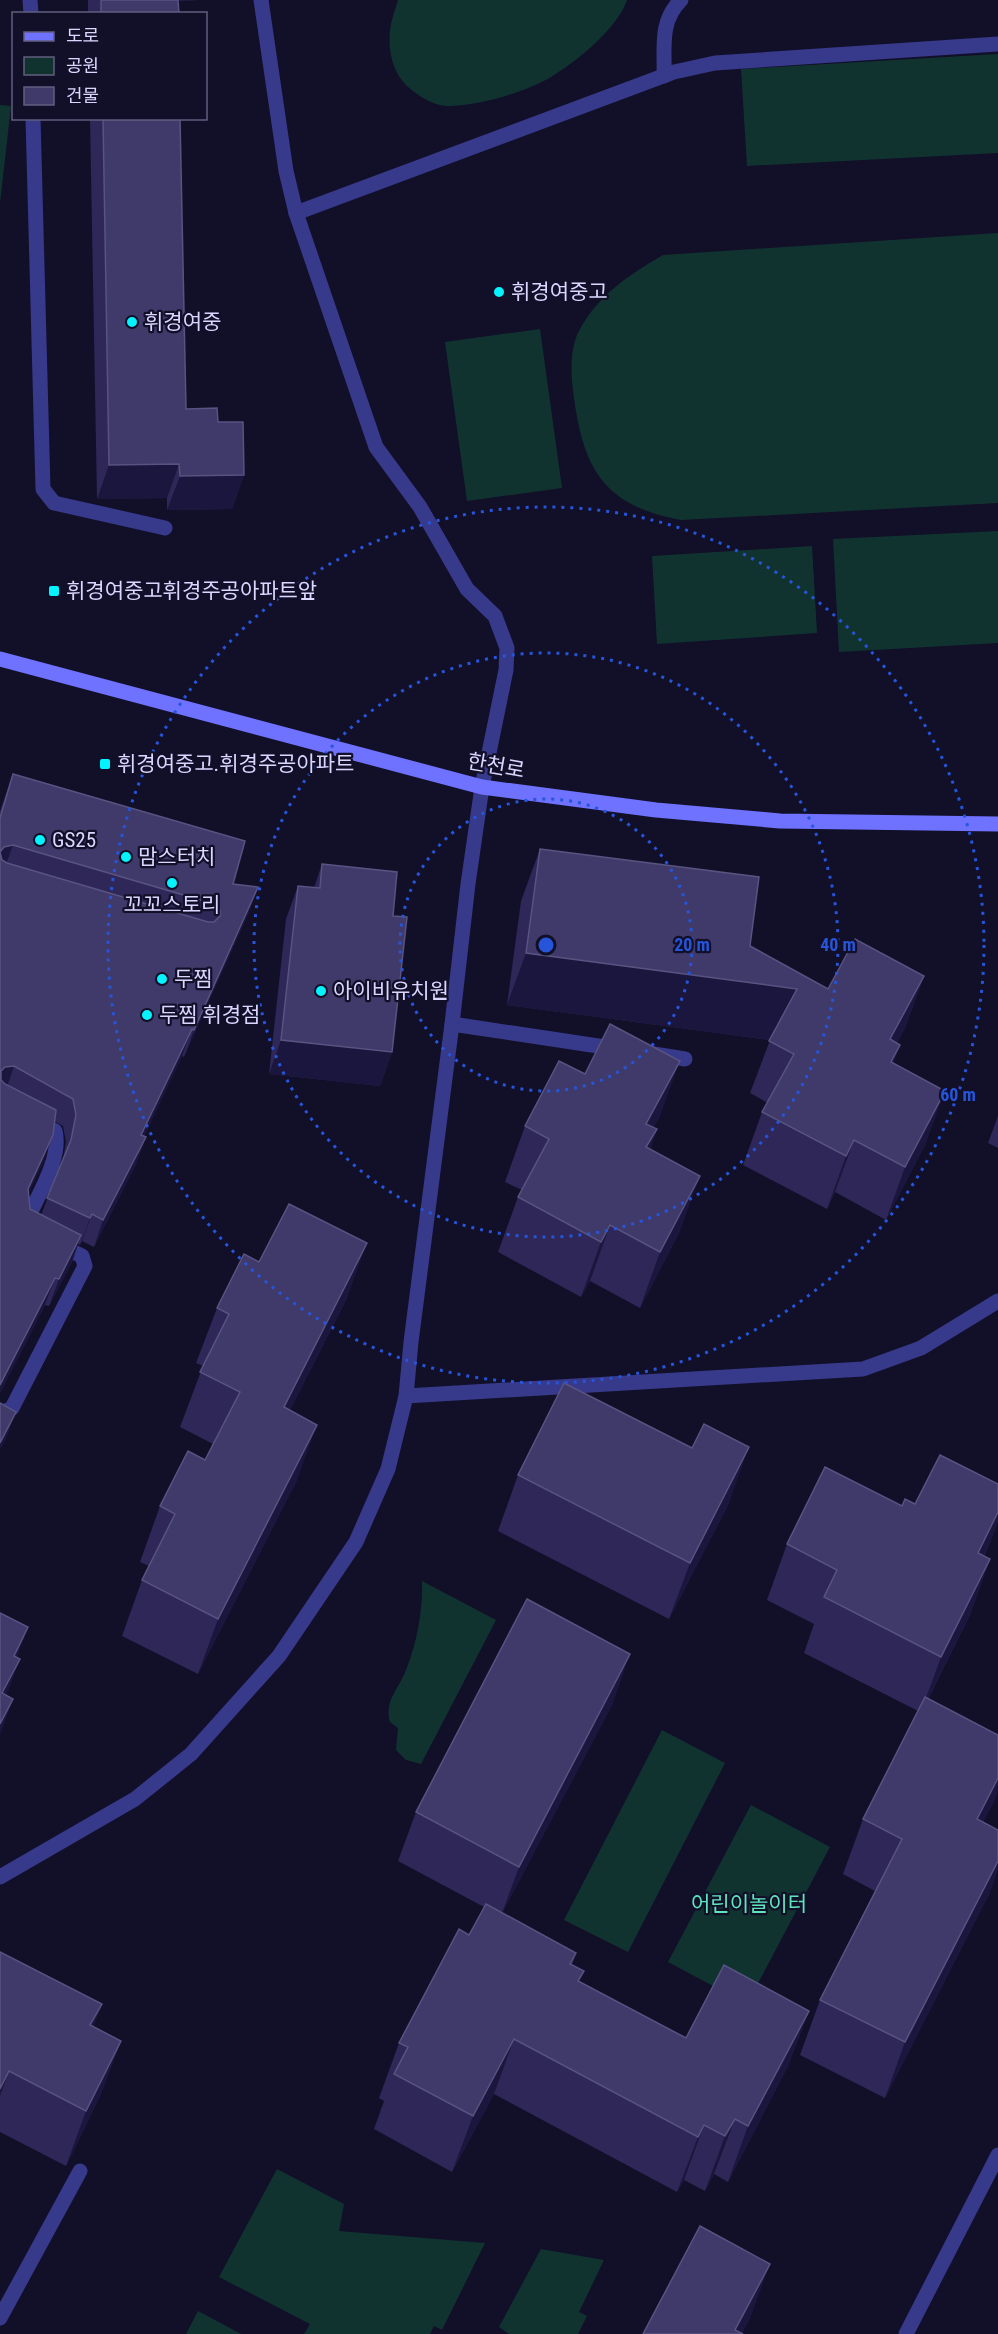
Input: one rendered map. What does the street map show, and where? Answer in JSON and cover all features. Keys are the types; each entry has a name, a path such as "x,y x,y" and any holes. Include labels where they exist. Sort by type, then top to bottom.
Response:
{"main road":[{"name":"한천로","path":"2,665 482,788 657,810 780,821 998,824"}],"lane":[{"path":"0,1877 135,1799 191,1754 279,1656 356,1542 388,1469 406,1396 429,1191 468,884 482,788 506,670 507,648 495,616 467,589 420,507 376,447 296,213 286,171 261,0"},
{"path":"664,76 665,25 674,7 681,0"},
{"path":"296,213 664,76 715,63 998,44"},
{"path":"33,120 43,489 54,503 165,528"},
{"path":"452,1024 685,1059"},
{"path":"0,1102 55,1131 58,1142 56,1155 27,1220 28,1231 82,1256 85,1266 12,1407 0,1414"},
{"path":"406,1396 863,1370 921,1348 998,1301"},
{"path":"906,2334 998,2155"},
{"path":"0,2318 80,2171"}],"green space":[{"path":"398,0 627,0 615,22 595,43 541,83 500,98 472,104 446,106 430,102 415,93 398,74 391,53 390,38 391,23"},
{"path":"998,54 998,153 747,166 741,69"},
{"path":"0,105 11,106 0,203"},
{"path":"998,233 998,503 681,520 655,514 617,495 603,482 592,465 578,424 573,390 572,364 576,338 587,318 605,296 626,278 663,255"},
{"path":"540,329 562,488 467,501 445,342"},
{"path":"998,531 998,643 839,652 833,539"},
{"path":"812,546 817,633 657,644 652,556"},
{"path":"422,1581 496,1620 421,1764 406,1760 396,1750 398,1728 390,1722 389,1707 410,1660 416,1638"},
{"path":"662,1730 725,1763 628,1952 564,1920"},
{"name":"어린이놀이터","path":"751,1805 830,1847 747,2004 668,1962"},
{"path":"277,2169 344,2204 339,2231 485,2243 442,2330 434,2326 430,2334 304,2334 310,2324 219,2277"},
{"path":"541,2249 604,2260 579,2312 587,2316 578,2334 509,2334 499,2327"},
{"path":"198,2311 241,2334 186,2334"}],"building":[{"path":"101,0 178,0 179,12 101,12"},
{"name":"휘경여중","path":"103,120 180,120 186,409 217,408 218,422 243,422 244,475 180,476 179,464 109,465"},
{"path":"13,774 245,841 233,884 258,887 194,1030 192,1029 141,1135 146,1137 103,1220 92,1214 90,1218 47,1198 71,1140 76,1115 73,1099 14,1066 5,1067 1,1071 1,1080 5,1084 56,1110 53,1135 28,1189 30,1209 81,1235 59,1279 55,1278 0,1385 0,852 0,818","holes":["13,845 214,904 220,910 220,916 214,922 208,922 7,863 2,860 0,852 4,847"]},
{"path":"540,849 759,877 750,946 828,989 855,939 924,976 890,1039 900,1045 891,1062 945,1091 905,1167 854,1140 846,1156 762,1112 794,1054 769,1041 797,989 526,953"},
{"path":"322,864 397,872 393,916 407,917 392,1052 281,1040 298,886 320,888"},
{"path":"610,1024 680,1061 646,1124 657,1129 646,1147 700,1176 660,1252 610,1225 601,1242 518,1197 549,1139 525,1126 559,1061 585,1074"},
{"path":"289,1204 367,1243 284,1407 317,1425 218,1619 142,1580 175,1514 160,1506 188,1451 205,1460 240,1392 200,1372 229,1314 217,1308 244,1254 259,1262"},
{"path":"564,1383 692,1448 704,1424 749,1447 690,1563 518,1475"},
{"path":"0,1403 16,1412 0,1443"},
{"path":"940,1455 998,1484 998,1512 978,1553 990,1559 941,1657 824,1597 837,1570 787,1544 825,1467 902,1506 905,1499 915,1504"},
{"path":"527,1599 630,1654 519,1867 416,1812"},
{"path":"0,1613 28,1627 14,1656 20,1659 2,1693 13,1699 0,1724"},
{"path":"925,1697 998,1735 998,1778 977,1819 998,1830 998,1861 905,2042 820,2000 902,1839 863,1819"},
{"path":"486,1904 576,1953 570,1964 584,1971 578,1981 686,2038 724,1965 809,2011 748,2126 735,2119 725,2136 704,2125 698,2137 514,2039 473,2116 394,2074 408,2047 399,2043 459,1929 469,1935"},
{"path":"0,1952 102,2004 90,2025 121,2041 86,2111 9,2071 0,2089"},
{"path":"700,2226 770,2264 735,2330 743,2334 643,2334"}],"place":[{"name":"휘경여중고","path":"499,292"},
{"name":"휘경여중","path":"132,322"},
{"name":"휘경여중고휘경주공아파트앞","path":"54,591"},
{"name":"휘경여중고.휘경주공아파트","path":"105,764"},
{"name":"GS25","path":"40,840"},
{"name":"맘스터치","path":"126,857"},
{"name":"꼬꼬스토리","path":"172,883"},
{"name":"두찜","path":"162,979"},
{"name":"아이비유치원","path":"321,991"},
{"name":"두찜 휘경점","path":"147,1015"}]}
